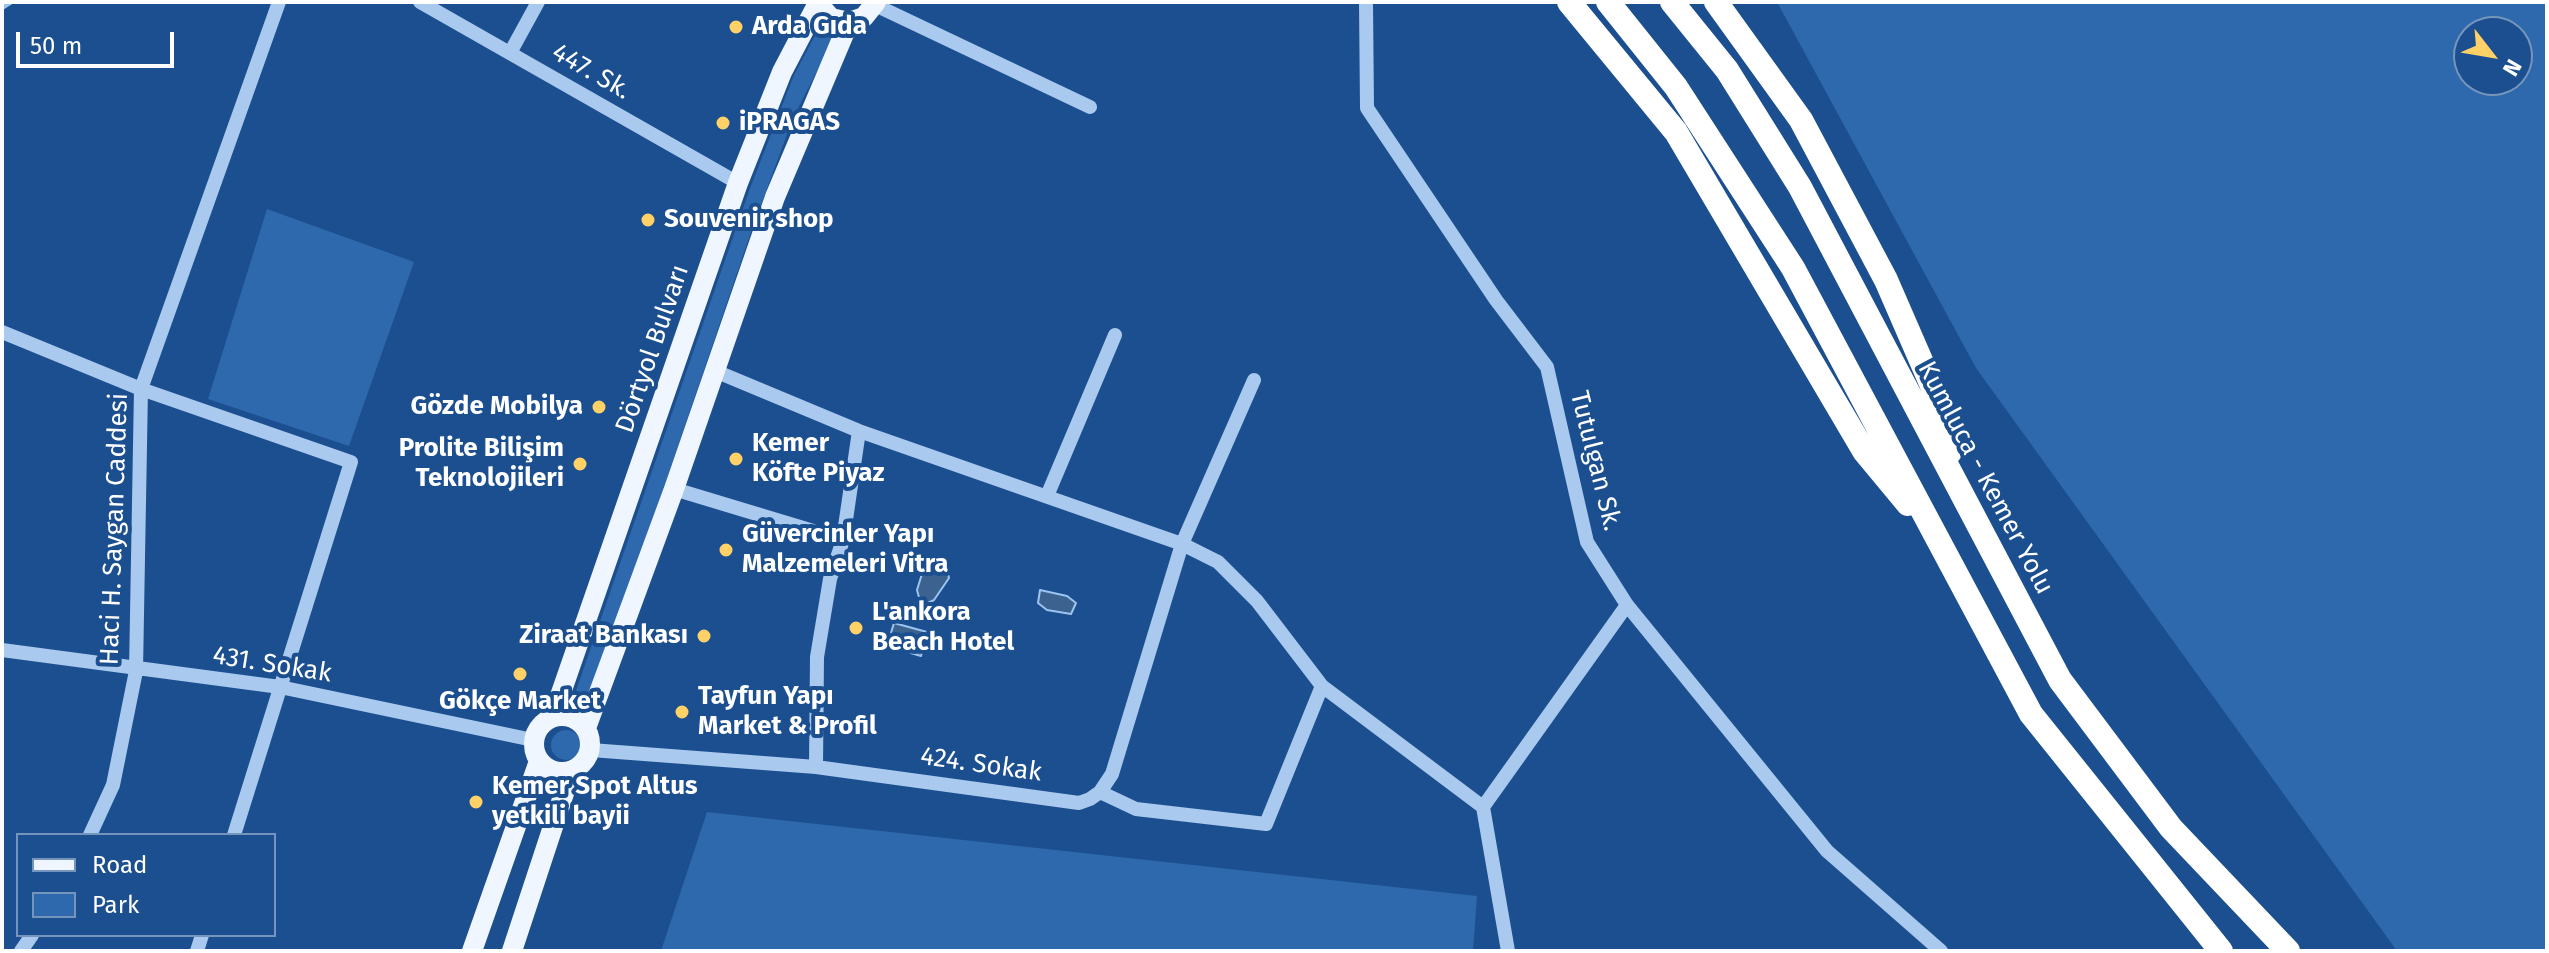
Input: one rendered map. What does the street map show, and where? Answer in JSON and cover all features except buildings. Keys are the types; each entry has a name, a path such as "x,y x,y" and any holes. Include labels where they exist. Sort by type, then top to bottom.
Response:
{"highway":[{"path":"1569,2 1676,132 1864,451 1940,542"},
{"path":"1608,2 1676,87 1793,268 2031,714 2221,951"},
{"name":"Kumluca - Kemer Yolu","path":"1672,2 1727,70 1800,187 2060,680 2171,828 2288,951"},
{"path":"1716,2 1801,120 1886,280 1936,395 1960,490"}],"main road":[{"path":"817,3 831,18 849,22 864,17 876,4"},
{"name":"Dörtyol Bulvarı","path":"553,716 738,183 782,72 817,3"},
{"path":"539,761 553,772 571,772 584,763 591,750 586,728 674,489 775,197 849,22"},
{"path":"472,951 539,761 533,740 540,725 553,716 572,716 586,728"},
{"path":"512,951 571,772"}],"street":[{"name":"Haci H. Saygan Caddesi","path":"91,833 113,785 136,671 141,389 279,2"},
{"name":"447. Sk.","path":"420,2 738,183"},
{"path":"510,53 538,2"},
{"name":"Tutulgan Sk.","path":"1366,2 1367,108 1496,300 1547,367 1587,542 1627,605 1827,851 1941,951"},
{"path":"876,4 1090,107"},
{"path":"2,332 141,389 351,462 235,833"},
{"path":"1047,496 1115,335"},
{"path":"715,371 859,431 1182,544 1218,562 1240,581 1322,686 1483,807 1508,951"},
{"path":"1254,380 1182,544 1112,774 1100,792 1136,809 1266,824 1322,686"},
{"path":"816,767 817,657 830,579 843,540 859,431"},
{"path":"674,489 843,540"},
{"path":"1483,807 1627,605"},
{"name":"431. Sokak","path":"2,650 136,671 280,687 533,740"},
{"name":"424. Sokak","path":"591,750 816,767 1079,803 1100,792"}],"green space":[{"path":"1777,2 2547,2 2547,951 2397,951 1976,368"},
{"path":"818,30 834,38 793,118 750,235 587,713 570,708 749,191 794,75"},
{"path":"267,209 414,262 349,446 208,399"},
{"path":"566,730 572,731 580,739 580,751 572,759 566,760 560,759 552,751 551,745 552,739 560,731"},
{"path":"707,812 1477,896 1473,951 661,951"}],"shaded area":[{"path":"933,557 946,564 949,578 934,600 926,604 920,601 917,590 926,561"},
{"path":"1040,590 1067,596 1076,603 1071,614 1047,610 1038,603"},
{"path":"894,623 927,632 921,656 887,646"}],"waterway":[{"path":"2,7 10,2"}],"place":[{"name":"Arda Gıda","path":"736,27"},
{"name":"iPRAGAS","path":"723,123"},
{"name":"Souvenir shop","path":"648,220"},
{"name":"Gözde Mobilya","path":"599,407"},
{"name":"Kemer Köfte Piyaz","path":"736,459"},
{"name":"Prolite Bilişim Teknolojileri","path":"580,464"},
{"name":"Güvercinler Yapı Malzemeleri Vitra","path":"726,550"},
{"name":"L'ankora Beach Hotel","path":"856,628"},
{"name":"Ziraat Bankası","path":"704,636"},
{"name":"Gökçe Market","path":"520,674"},
{"name":"Tayfun Yapı Market & Profil","path":"682,712"},
{"name":"Kemer Spot Altus yetkili bayii","path":"476,802"}]}
